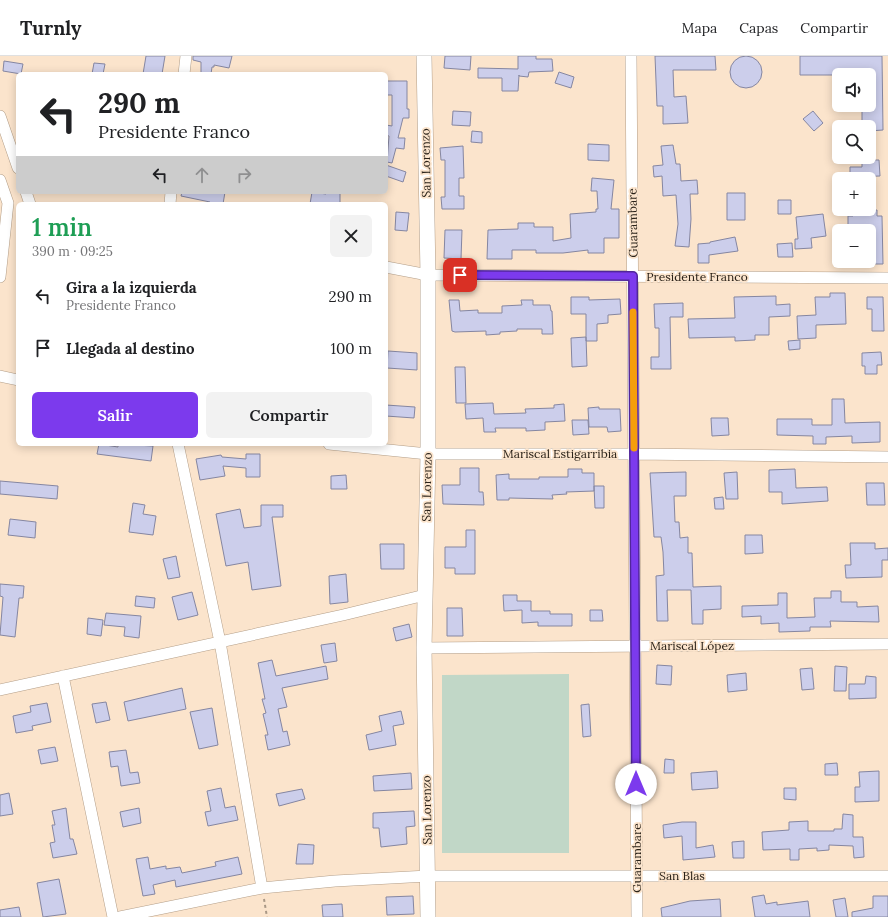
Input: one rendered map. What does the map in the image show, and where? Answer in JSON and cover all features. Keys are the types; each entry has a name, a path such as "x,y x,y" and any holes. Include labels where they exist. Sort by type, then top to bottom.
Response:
{"street":[{"path":"184,72 186,56"},
{"name":"San Lorenzo","path":"424,56 428,275 428,454 424,648 428,917"},
{"name":"Guarambare","path":"631,56 637,917"},
{"path":"0,116 16,162"},
{"path":"0,180 9,203 0,277"},
{"name":"Presidente Franco","path":"388,267 428,275 888,278"},
{"path":"0,376 16,380"},
{"path":"178,446 220,642 262,888"},
{"name":"Mariscal Estigarribia","path":"349,446 428,454 634,454 888,457"},
{"path":"0,690 425,595"},
{"name":"Mariscal López","path":"424,648 888,644"},
{"path":"63,676 113,917"},
{"name":"San Blas","path":"120,917 262,888 335,881 428,876 888,876"}],"path":[{"path":"262,888 267,917"}],"green space":[{"path":"569,674 569,853 442,853 442,675"}],"building":[{"path":"146,56 165,56 162,72 143,72"},
{"path":"193,56 232,56 229,68 214,65 211,72 201,72 201,62 193,60"},
{"path":"445,56 471,56 470,70 444,68"},
{"path":"518,56 536,56 536,59 552,59 553,71 529,72 528,77 519,75 518,91 502,91 502,78 478,78 478,68 518,69"},
{"path":"655,56 715,56 716,70 673,70 674,97 686,96 688,123 663,124 663,106 657,106"},
{"path":"746,56 757,61 762,72 757,83 746,88 735,83 730,72 735,61"},
{"path":"800,56 882,56 883,130 876,130 876,120 862,120 862,112 876,112 876,68 832,68 832,75 800,75"},
{"path":"4,61 23,64 21,72 16,73 3,71"},
{"path":"94,63 105,64 103,72 92,72"},
{"path":"559,72 574,77 571,88 555,83"},
{"path":"388,81 407,81 407,109 409,109 409,118 403,118 398,138 405,138 404,149 396,148 392,163 388,162 388,125 392,126 392,95 388,95"},
{"path":"453,111 471,112 470,126 452,125"},
{"path":"813,111 823,123 814,131 803,119"},
{"path":"472,131 482,132 482,143 471,142"},
{"path":"588,144 609,145 609,161 588,160"},
{"path":"673,145 676,164 680,164 681,181 697,180 698,194 690,194 691,219 689,247 675,246 678,224 676,195 663,196 662,176 654,177 653,166 663,165 661,146"},
{"path":"463,146 464,178 459,178 459,196 464,196 464,209 442,209 441,197 445,197 445,160 441,160 440,148"},
{"path":"876,160 879,160 880,176 876,176 876,172 850,172 850,167 862,167 862,164 876,164"},
{"path":"388,166 406,172 403,182 388,177"},
{"path":"592,178 614,180 611,209 619,209 619,238 604,238 604,253 588,253 588,250 563,253 536,253 536,250 512,250 512,259 487,259 488,230 518,229 518,223 534,223 534,227 553,227 553,241 571,238 570,214 596,212 596,209 598,209 597,191 591,191"},
{"path":"727,193 745,193 745,220 727,220"},
{"path":"182,194 225,194 223,202 210,202 181,196"},
{"path":"312,194 340,194 340,202 310,202"},
{"path":"778,200 791,200 791,214 778,214"},
{"path":"877,210 877,216 882,216 883,264 876,264 876,224 848,224 848,216 876,216"},
{"path":"396,212 409,213 407,231 395,230"},
{"path":"823,214 826,236 811,238 812,248 795,249 795,239 798,239 796,217"},
{"path":"445,230 462,230 461,259 444,258"},
{"path":"735,237 738,251 709,255 709,263 698,263 698,244 710,243"},
{"path":"792,243 793,257 778,257 777,244"},
{"path":"830,293 845,293 846,324 816,325 816,338 798,339 797,316 816,315 815,297 830,297"},
{"path":"776,296 776,305 790,304 790,316 769,317 769,335 755,335 755,340 735,341 735,337 689,338 688,319 735,318 734,297"},
{"path":"571,297 589,297 589,300 620,299 621,314 608,315 608,323 597,324 597,341 586,341 586,314 571,314"},
{"path":"867,297 883,297 884,331 872,331 872,309 867,309"},
{"path":"449,300 459,300 460,311 478,310 478,313 502,313 502,306 522,305 521,300 533,300 533,305 550,305 552,311 553,334 542,334 542,329 517,329 517,331 486,335 486,331 455,332 452,331"},
{"path":"683,303 683,317 670,317 671,369 651,369 651,357 659,357 659,328 655,328 654,304"},
{"path":"586,337 587,366 572,367 571,338"},
{"path":"800,340 800,349 789,350 788,341"},
{"path":"388,351 417,353 417,370 388,368"},
{"path":"881,352 882,365 877,365 877,374 865,374 865,366 862,366 862,353"},
{"path":"455,367 465,367 466,403 456,403"},
{"path":"832,399 844,399 845,423 880,422 880,442 852,443 852,436 826,437 826,444 813,444 813,436 777,435 777,419 812,419 812,425 832,425"},
{"path":"493,403 494,414 526,413 525,409 554,408 554,405 564,404 565,421 545,422 545,430 526,431 526,428 495,428 496,432 484,432 483,418 466,419 465,404"},
{"path":"388,405 415,407 414,418 388,416"},
{"path":"599,407 599,409 620,409 621,431 608,432 607,427 589,427 588,408"},
{"path":"711,418 728,418 729,435 712,436"},
{"path":"572,420 588,420 589,434 573,435"},
{"path":"99,446 153,446 151,461 97,454"},
{"path":"246,454 260,454 260,477 246,477 246,468 223,466 225,476 200,480 196,459 221,455 222,457 246,459"},
{"path":"460,468 479,468 479,492 483,492 484,505 443,504 442,485 460,485"},
{"path":"568,469 582,469 582,473 594,473 594,491 566,492 567,494 552,495 553,499 509,498 509,500 497,500 496,475 509,474 509,479 568,477"},
{"path":"795,469 796,488 827,487 828,501 782,504 782,492 769,492 769,470"},
{"path":"686,472 686,496 674,496 675,522 679,522 680,538 688,537 688,553 692,553 693,587 721,586 721,609 703,610 703,624 692,624 691,590 667,590 668,621 657,621 656,576 664,575 663,552 661,537 654,537 650,473"},
{"path":"737,472 738,499 726,499 724,473"},
{"path":"346,475 347,489 331,489 331,476"},
{"path":"0,481 58,486 57,499 0,494"},
{"path":"866,483 884,483 885,505 867,505"},
{"path":"594,486 604,486 604,508 595,508"},
{"path":"723,497 724,509 715,509 714,498"},
{"path":"133,503 145,505 143,514 156,516 153,535 129,532"},
{"path":"261,505 283,505 283,517 272,517 281,586 252,590 248,562 226,566 216,514 240,509 244,528 261,526"},
{"path":"10,519 36,522 35,538 8,535"},
{"path":"466,530 475,530 475,574 455,574 455,568 445,568 445,547 466,547"},
{"path":"745,535 762,535 763,553 745,554"},
{"path":"850,543 875,543 875,549 888,548 888,560 882,560 882,577 846,578 845,565 851,565"},
{"path":"380,544 404,544 404,569 381,569"},
{"path":"176,556 180,577 168,579 163,559"},
{"path":"346,574 348,602 330,604 329,576"},
{"path":"0,584 24,586 23,598 19,598 15,637 0,635 3,597 0,596"},
{"path":"831,591 841,591 841,602 857,602 857,607 878,606 879,622 830,621 831,627 810,627 810,631 779,632 779,623 761,624 761,616 742,617 742,606 778,605 778,593 787,593 787,618 815,617 814,598 831,598"},
{"path":"192,592 198,615 178,620 172,597"},
{"path":"503,595 517,595 517,601 531,601 531,611 550,611 550,614 572,614 572,626 538,626 538,622 522,623 522,610 504,611"},
{"path":"136,596 155,598 154,608 135,606"},
{"path":"447,608 462,608 463,636 447,636"},
{"path":"590,610 602,610 603,621 590,621"},
{"path":"106,613 141,616 139,638 124,636 125,627 104,625"},
{"path":"88,618 103,620 101,636 87,634"},
{"path":"409,624 412,637 396,641 393,628"},
{"path":"335,643 337,661 324,663 321,645"},
{"path":"272,660 276,676 326,666 328,679 282,688 287,707 278,709 283,732 287,731 290,745 268,750 265,735 268,735 263,714 266,713 262,699 265,699 258,663"},
{"path":"657,665 672,666 671,685 656,684"},
{"path":"835,666 847,667 846,691 834,691"},
{"path":"812,668 814,689 802,690 800,669"},
{"path":"746,673 747,690 728,692 727,675"},
{"path":"866,676 876,677 876,698 849,699 849,684 865,684"},
{"path":"182,688 186,709 128,721 124,702"},
{"path":"106,702 110,720 96,723 92,704"},
{"path":"47,703 51,722 32,726 33,730 16,733 13,716 31,712 30,706"},
{"path":"589,704 591,736 583,737 581,705"},
{"path":"212,708 218,745 199,749 190,712"},
{"path":"401,711 404,724 393,726 396,745 369,750 366,735 382,731 379,716"},
{"path":"55,747 58,761 41,764 38,750"},
{"path":"126,750 130,773 138,772 140,783 121,786 118,766 111,767 109,752"},
{"path":"665,759 674,760 674,773 664,773"},
{"path":"837,763 838,775 825,775 825,764"},
{"path":"717,771 718,788 692,790 691,773"},
{"path":"879,771 879,801 855,802 855,787 860,787 859,772"},
{"path":"411,773 412,789 374,791 373,776"},
{"path":"221,788 225,808 235,806 238,820 208,826 205,812 211,811 207,791"},
{"path":"784,788 796,788 796,800 784,799"},
{"path":"302,789 305,799 279,806 276,794"},
{"path":"9,793 13,814 0,816 0,795"},
{"path":"66,808 70,839 73,839 77,854 53,858 50,843 55,842 52,825 55,825 52,811"},
{"path":"139,808 141,823 123,827 120,812"},
{"path":"414,811 415,826 406,827 407,844 381,847 379,828 373,828 373,813"},
{"path":"843,814 853,815 853,837 863,837 864,857 854,858 853,846 829,845 829,850 817,851 817,848 799,849 799,860 790,860 790,849 763,850 762,832 789,830 789,822 808,821 808,831 834,831 834,829 842,829"},
{"path":"682,822 696,822 696,848 713,845 715,857 683,860 682,836 664,838 663,825"},
{"path":"744,841 744,858 733,858 732,842"},
{"path":"298,844 314,845 313,864 296,864"},
{"path":"148,857 150,869 166,866 166,869 180,867 182,873 216,866 215,862 238,857 242,874 176,887 175,880 153,885 155,894 143,896 136,859"},
{"path":"59,879 66,914 43,917 37,883"},
{"path":"764,895 766,904 777,902 777,905 808,901 810,917 755,917 752,897"},
{"path":"413,896 414,914 387,915 386,897"},
{"path":"873,896 888,896 888,917 852,917 852,912 873,908"},
{"path":"845,898 848,917 836,917 833,900"},
{"path":"720,899 721,917 662,917 661,908 690,901"},
{"path":"342,904 343,917 323,917 322,905"},
{"path":"19,907 21,917 0,917 0,910"}],"slow traffic":[{"path":"633,312 634,448"}],"route":[{"path":"460,275 633,276 636,784"}]}
